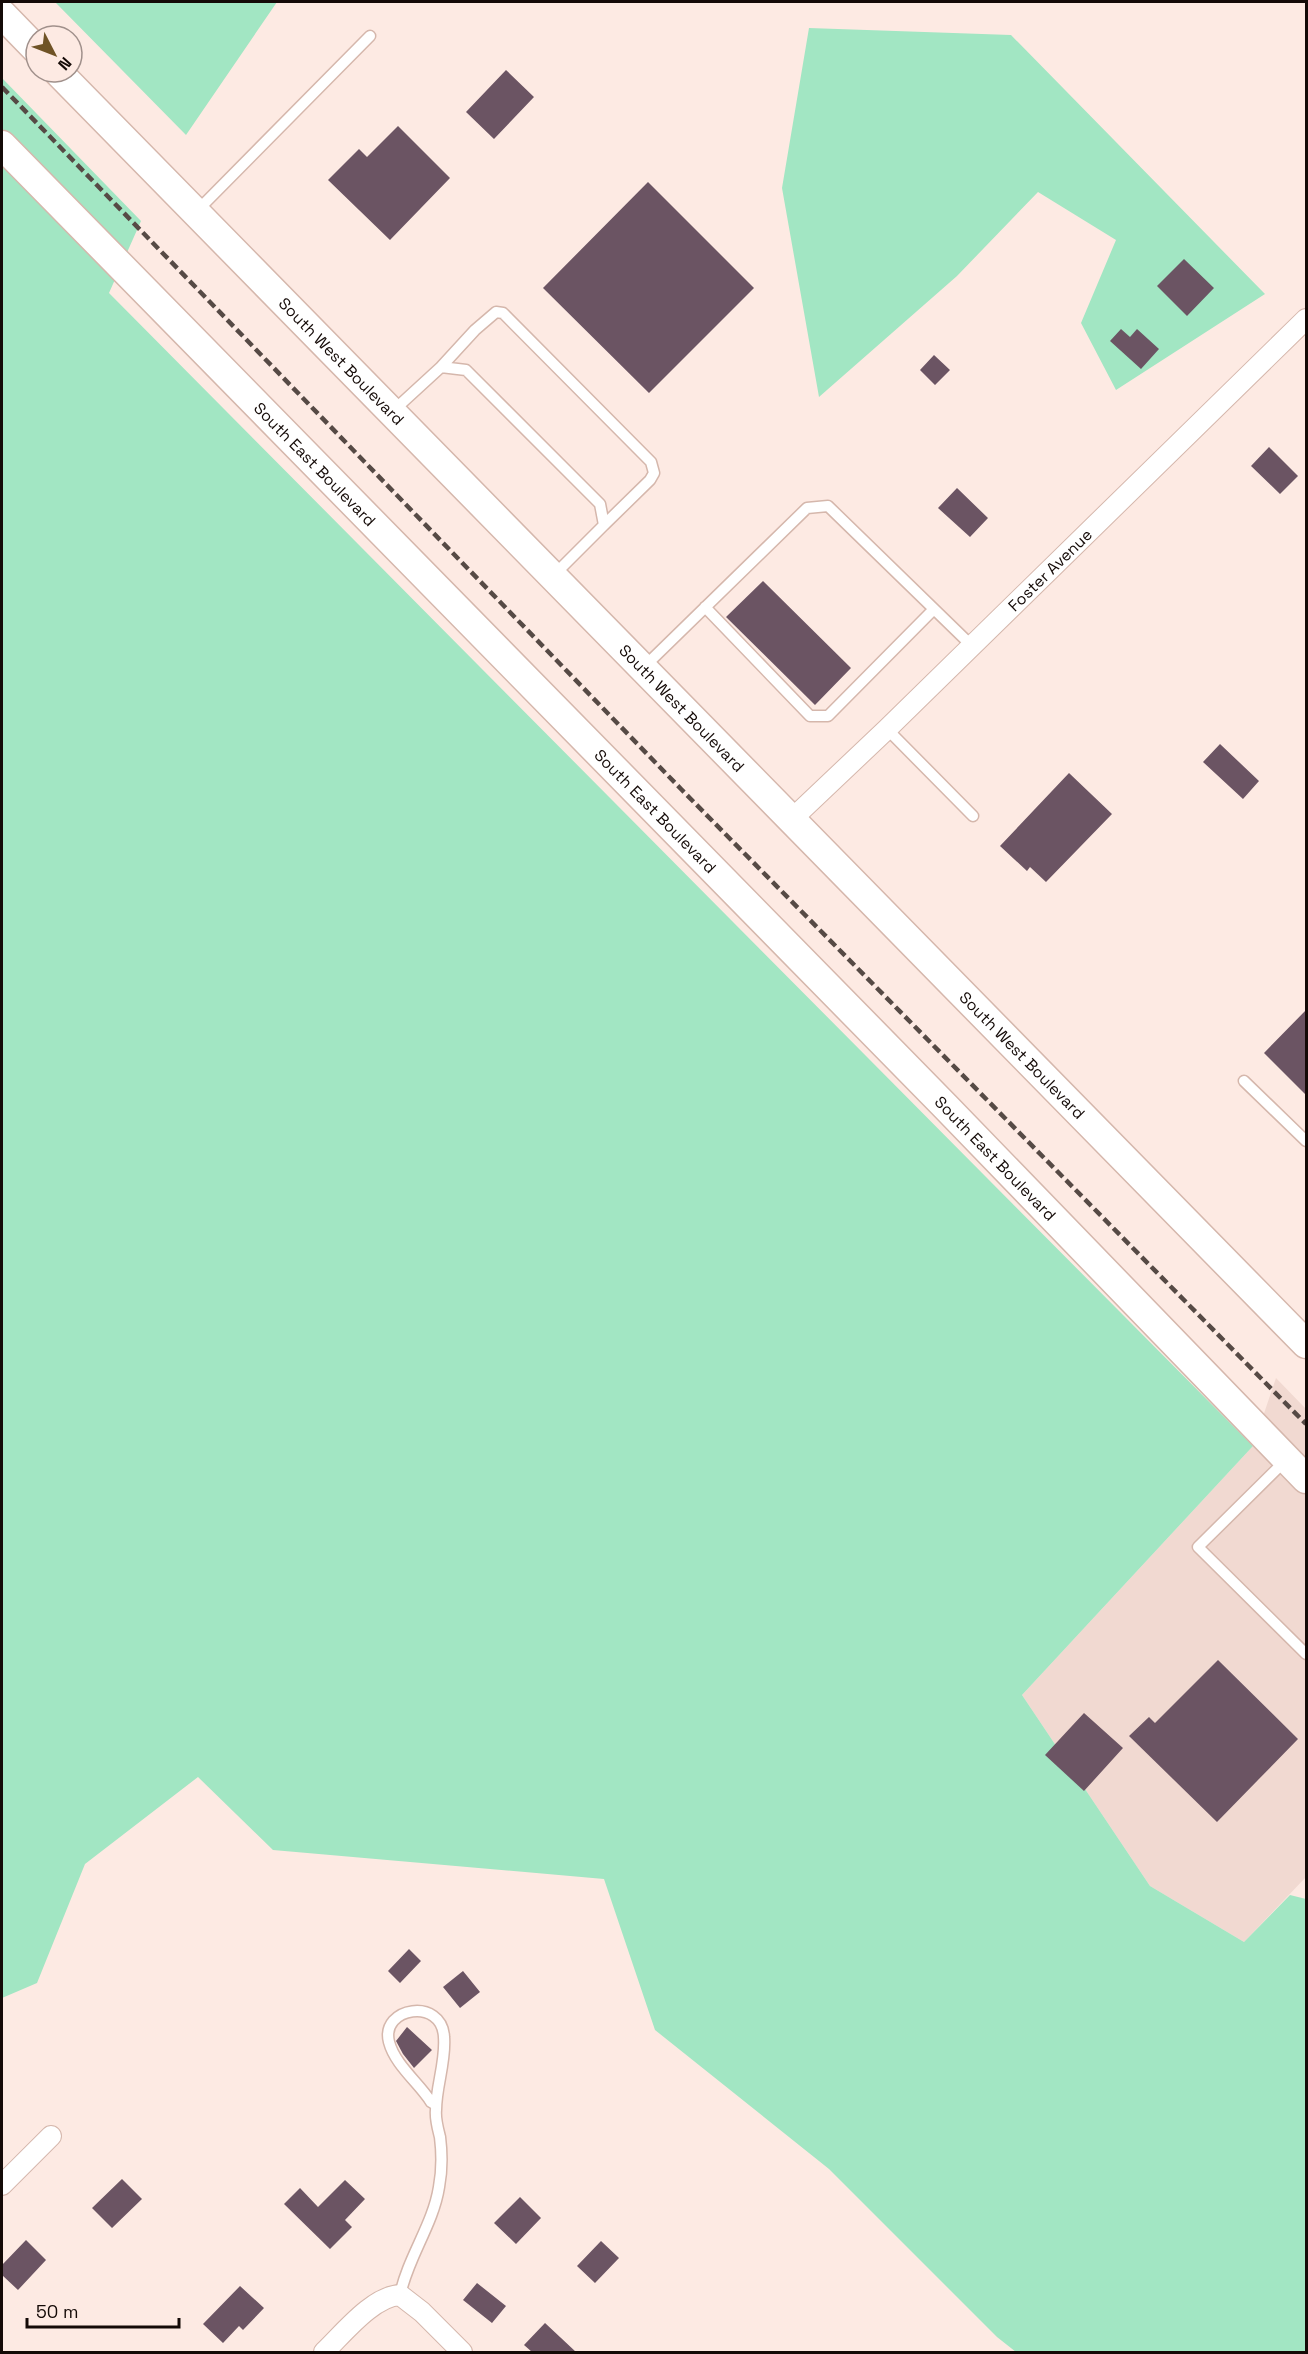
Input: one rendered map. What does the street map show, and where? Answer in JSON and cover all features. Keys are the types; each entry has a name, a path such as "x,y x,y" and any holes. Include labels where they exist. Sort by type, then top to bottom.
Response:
{"main road":[{"path":"2,14 24,37"},
{"name":"South West Boulevard","path":"70,84 791,820 1305,1339"},
{"name":"South East Boulevard","path":"2,145 936,1097 1297,1469"}],"street":[{"name":"Foster Avenue","path":"791,820 1306,319"},
{"path":"2,2185 51,2136"},
{"path":"324,2352 372,2306 389,2295 400,2295 422,2312 462,2352"}],"lane":[{"path":"196,212 370,36"},
{"path":"392,412 496,312 503,313 513,322 653,466 654,473 650,480 553,576"},
{"path":"441,367 466,369 600,504 604,525"},
{"path":"643,669 807,508 828,506 972,646"},
{"path":"705,607 810,716 828,716 934,609"},
{"path":"887,729 973,816"},
{"path":"1244,1081 1306,1141"},
{"path":"1297,1469 1198,1547 1306,1654"},
{"path":"400,2295 412,2256 428,2223 439,2189 441,2152 435,2111 436,2105 443,2060 443,2029 436,2018 429,2013 417,2011 401,2015 392,2022 388,2032 389,2044 404,2067 436,2105"}],"shaded area":[{"path":"1276,1378 1306,1409 1306,1877 1244,1942 1150,1886 1022,1695 1253,1446"}],"green space":[{"path":"55,2 277,2 186,135 84,31 84,24 77,24"},
{"path":"809,28 1011,35 1265,294 1116,390 1081,323 1116,240 1038,192 957,276 819,397 782,188"},
{"path":"2,78 141,221 109,293 1253,1446 1022,1695 1150,1886 1244,1942 1290,1895 1306,1899 1306,2352 1016,2352 997,2337 829,2169 655,2030 604,1879 273,1850 198,1777 85,1864 37,1983 2,1998"}],"building":[{"path":"506,70 534,97 494,139 466,112"},
{"path":"398,126 450,178 390,240 328,180 359,149 367,157"},
{"path":"648,182 754,288 649,393 543,288"},
{"path":"1184,259 1214,288 1187,316 1157,286"},
{"path":"1121,329 1130,337 1137,329 1159,349 1141,369 1110,341"},
{"path":"934,355 950,370 935,385 920,370"},
{"path":"1269,447 1298,476 1280,494 1251,466"},
{"path":"957,488 988,518 970,537 938,508"},
{"path":"763,581 851,668 815,705 726,617"},
{"path":"1220,744 1259,781 1243,799 1203,762"},
{"path":"1069,773 1112,814 1046,882 1030,867 1027,871 1000,846"},
{"path":"1306,1010 1306,1095 1264,1053"},
{"path":"1218,1660 1298,1739 1217,1822 1129,1736 1149,1717 1155,1723"},
{"path":"1084,1713 1123,1748 1084,1791 1045,1755"},
{"path":"409,1949 421,1961 400,1983 388,1971"},
{"path":"463,1971 480,1992 460,2008 443,1987"},
{"path":"407,2027 432,2050 414,2068 396,2041"},
{"path":"122,2179 142,2199 112,2228 92,2208"},
{"path":"345,2180 365,2199 345,2220 352,2227 330,2249 284,2204 300,2188 318,2207"},
{"path":"520,2197 541,2218 516,2244 494,2223"},
{"path":"26,2240 46,2260 18,2290 2,2275 2,2265"},
{"path":"601,2241 619,2258 595,2283 577,2266"},
{"path":"477,2283 506,2306 492,2323 463,2300"},
{"path":"240,2286 264,2308 243,2330 239,2326 223,2343 203,2324"},
{"path":"545,2323 576,2352 532,2352 524,2345"}],"railway":[{"path":"2,87 681,789 1306,1424"}]}
